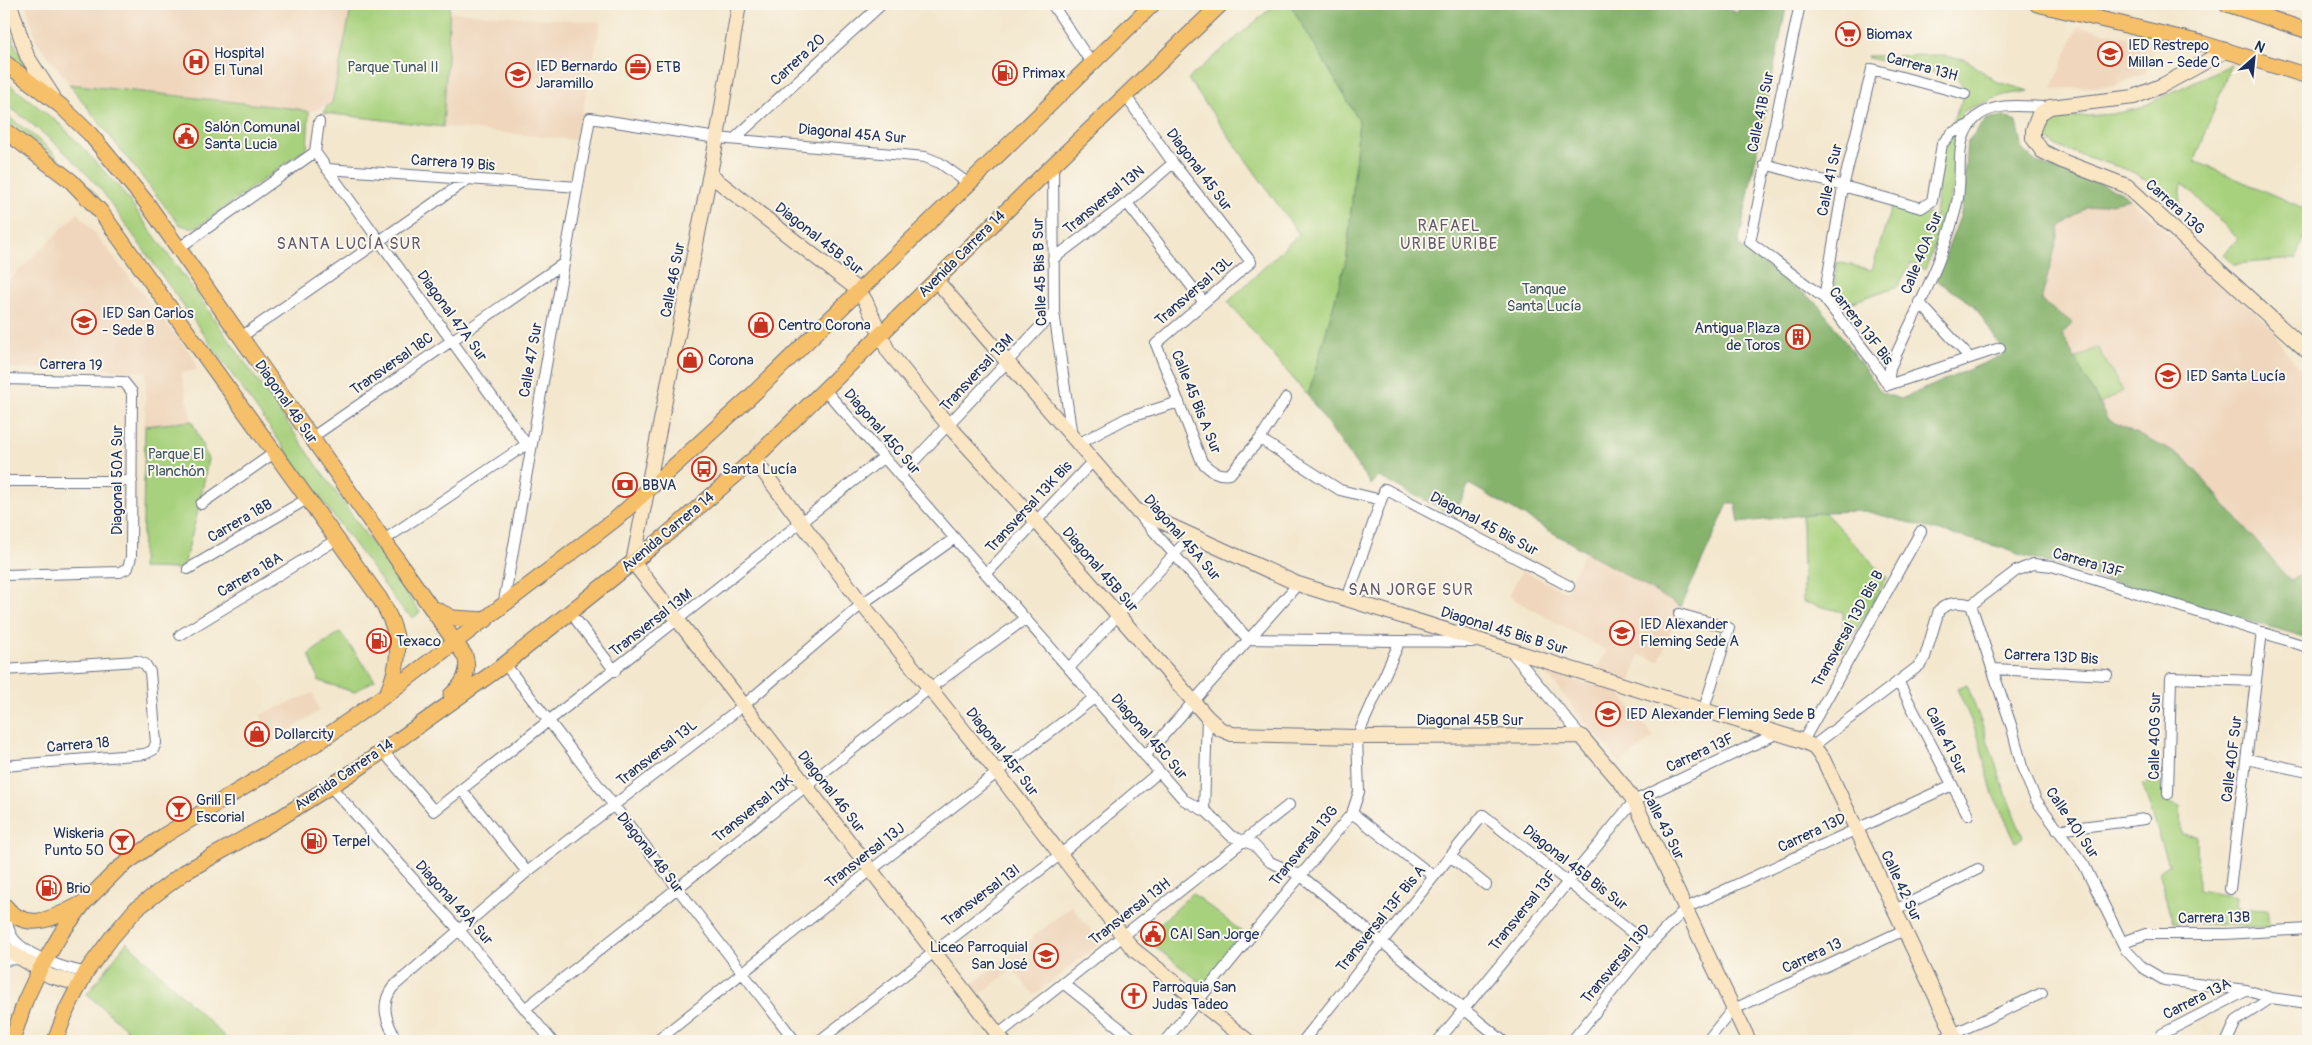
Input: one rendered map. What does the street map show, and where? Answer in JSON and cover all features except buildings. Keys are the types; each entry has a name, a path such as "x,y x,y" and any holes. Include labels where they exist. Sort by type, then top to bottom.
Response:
{"main road":[{"path":"12,1041 25,1001 42,965 62,932 84,902 118,869 165,835 310,748 387,694 503,607 647,491 742,405 1153,4"},
{"name":"Avenida Carrera 14","path":"55,1041 83,978 125,921 161,888 330,786 505,664 633,562 754,458 1125,94 1220,4"},
{"path":"2037,4 2228,50 2308,76"},
{"path":"2226,4 2308,31"},
{"name":"Diagonal 48 Sur","path":"4,62 61,106 115,162 179,248 311,438 457,642 467,662 466,674 459,687 382,750"},
{"path":"4,130 71,181 100,210 380,600 394,627 398,654 396,669 387,694"},
{"path":"432,607 453,618 486,620"},
{"path":"4,906 19,919 37,921 51,918 84,902"}],"street":[{"path":"10,4 27,56 48,91 61,106"},
{"name":"Calle 46 Sur","path":"633,562 710,175 725,138 739,4"},
{"name":"Carrera 20","path":"725,138 882,4"},
{"path":"1052,4 1092,64"},
{"name":"Calle 41B Sur","path":"1751,226 1800,4"},
{"path":"1765,164 1921,208 1932,201 1942,144 1947,137 1970,124 1977,116 1988,109 2000,106 2050,108 2134,97 2163,85 2228,50"},
{"name":"Carrera 13H","path":"1872,69 1965,94"},
{"name":"Calle 41 Sur","path":"1824,298 1843,187 1872,69"},
{"name":"Diagonal 45 Sur","path":"1125,94 1173,163 1251,262"},
{"name":"Carrera 13G","path":"2050,108 2039,114 2033,130 2033,138 2042,151 2062,162 2127,186 2308,352"},
{"name":"Calle 40A Sur","path":"1888,386 1890,368 1950,228 1958,196 1961,146 1964,134 1977,116"},
{"name":"Calle 47 Sur","path":"503,607 529,447 590,118 725,138"},
{"path":"179,248 315,152 319,122"},
{"name":"Diagonal 45A Sur","path":"725,138 925,157 940,162 969,184"},
{"name":"Diagonal 47A Sur","path":"315,152 529,447"},
{"name":"Transversal 13N","path":"1054,259 1128,202 1173,163"},
{"name":"Calle 45 Bis B Sur","path":"1053,165 1054,312 1075,441"},
{"name":"Carrera 19 Bis","path":"327,169 578,187"},
{"name":"Diagonal 45B Sur","path":"710,175 858,290 866,300 880,335 893,357 948,425 1036,521 1206,717 1220,729 1232,734 1357,737 1581,736"},
{"path":"242,337 467,180"},
{"path":"1128,202 1203,301"},
{"name":"Carrera 13F Bis","path":"1751,226 1750,242 1824,298 1872,360 1888,386"},
{"name":"Transversal 13L","path":"1156,344 1203,301 1251,262"},
{"name":"Transversal 18C","path":"311,438 564,263"},
{"name":"Diagonal 45A Sur","path":"936,280 1248,639"},
{"path":"1919,302 1970,358"},
{"name":"Transversal 13M","path":"900,476 1054,312"},
{"name":"Calle 45 Bis A Sur","path":"1156,344 1202,462 1211,471 1221,476 1230,474 1260,439"},
{"path":"1888,386 2000,348"},
{"name":"Carrera 19","path":"4,379 119,381 130,387 132,392"},
{"name":"Diagonal 45C Sur","path":"825,390 1184,800 1204,810 1227,833 1243,842 1254,845 1270,862 1300,875 1503,1041"},
{"name":"Diagonal 50A Sur","path":"4,576 120,572 128,568 131,557 132,392"},
{"path":"1286,398 1260,439 1340,490 1381,500 1347,599"},
{"name":"Transversal 13K Bis","path":"1075,441 1126,418 1179,402"},
{"path":"384,540 529,447"},
{"path":"200,504 274,453"},
{"name":"Diagonal 45F Sur","path":"754,458 862,604 998,772 1123,936 1142,957 1248,1041"},
{"name":"Transversal 13M","path":"382,750 434,811 615,671 884,458"},
{"name":"Transversal 13K Bis","path":"986,574 1093,461"},
{"path":"4,481 132,481"},
{"name":"Diagonal 45 Bis Sur","path":"1381,500 1385,489 1569,586"},
{"name":"Carrera 18B","path":"188,569 307,499"},
{"name":"Diagonal 45 Bis B Sur","path":"1136,510 1298,584 1704,709 1808,744"},
{"name":"Transversal 13D Bis B","path":"1808,744 1921,531"},
{"path":"1069,668 1192,535"},
{"name":"Transversal 13L","path":"397,1041 385,1014 386,999 393,986 527,872 744,705 862,604 955,538"},
{"name":"Carrera 18A","path":"180,635 336,540"},
{"name":"Diagonal 46 Sur","path":"633,562 933,951 997,1039"},
{"name":"Carrera 13F","path":"1971,605 2016,570 2033,564 2043,565 2308,647"},
{"path":"1145,756 1298,584"},
{"path":"1808,744 1920,665 1925,657 1939,610 1944,605 1958,602 1971,605"},
{"name":"Calle 40I Sur","path":"1971,605 1994,669 2022,767 2036,800 2084,865 2126,950 2142,968 2164,980 2246,990"},
{"path":"1679,614 1729,628 1704,709"},
{"name":"Transversal 13K","path":"526,1008 930,688 1025,619"},
{"path":"577,620 615,671"},
{"name":"Calle 40F Sur","path":"2230,889 2262,632"},
{"path":"1248,639 1485,642"},
{"name":"Transversal 13G","path":"1166,1041 1352,813 1358,792 1357,737 1400,641"},
{"name":"Calle 43 Sur","path":"1509,649 1622,784 1634,801 1686,908 1732,1010 1749,1041"},
{"name":"Carrera 18","path":"4,670 137,661 145,664 150,672 156,743 153,750 145,754 4,766"},
{"name":"Diagonal 48 Sur","path":"505,664 795,1041"},
{"name":"Carrera 13D Bis","path":"1994,669 2107,675"},
{"name":"Calle 40G Sur","path":"2168,794 2171,678 2256,681"},
{"name":"Calle 41 Sur","path":"1898,681 1968,815"},
{"name":"Transversal 13J","path":"657,1041 871,870 1094,698"},
{"path":"1204,810 1206,717"},
{"name":"Carrera 13F","path":"1634,801 1778,733"},
{"name":"Calle 42 Sur","path":"1808,744 1824,759 1955,1038"},
{"path":"2247,759 2308,772"},
{"name":"Transversal 13I","path":"819,1041 933,951 1061,854 1159,772"},
{"name":"Carrera 13D","path":"1686,908 1952,785"},
{"name":"Diagonal 49A Sur","path":"330,786 459,930 552,1041"},
{"path":"462,790 527,872"},
{"name":"Transversal 13F","path":"1438,1041 1634,801"},
{"name":"Transversal 13H","path":"997,1039 1123,936 1289,806"},
{"path":"1352,813 1433,876"},
{"name":"Diagonal 45B Bis Sur","path":"1483,815 1568,880 1649,946"},
{"name":"Transversal 13F Bis A","path":"1303,1041 1483,815"},
{"path":"2057,830 2145,819"},
{"path":"1450,856 1486,885"},
{"path":"1895,910 1978,869"},
{"path":"4,906 14,940 42,965 66,982 83,978"},
{"name":"Transversal 13D","path":"1572,1041 1649,946 1686,908"},
{"name":"Carrera 13B","path":"2123,942 2146,934 2225,934 2308,929"},
{"name":"Carrera 13","path":"1732,1010 1904,930"},
{"path":"4,948 20,959"},
{"path":"4,960 20,959 42,965"},
{"path":"1063,984 1136,1041"},
{"path":"2246,990 2270,998 2308,1004"},
{"name":"Carrera 13A","path":"2161,1038 2246,990"},
{"path":"1938,1041 1955,1038 2042,993"},
{"path":"2227,1041 2236,1021 2270,998"},
{"path":"1707,1041 1732,1010"}],"shaded area":[{"name":"Hospital El Tunal","path":"26,4 352,4 332,103 309,112 298,109 69,84 36,40"},
{"name":"IED Bernardo Jaramillo","path":"449,12 601,22 577,140 443,127"},
{"name":"IED Restrepo Millan - Sede C","path":"2078,26 2153,43 2152,58 2144,74 2114,86 2052,89"},
{"name":"IED Santa Lucía","path":"2130,199 2274,329 2284,349 2308,378 2308,571 2290,581 2185,458 2107,419 2061,334 2072,322 2041,301 2061,226 2073,215 2086,208"},
{"name":"IED San Carlos - Sede B","path":"78,213 194,358 196,370 181,373 192,421 145,426 146,371 4,368 4,285"},
{"name":"IED Alexander Fleming Sede A","path":"1585,551 1681,607 1659,661 1639,655 1631,682 1597,668 1607,651 1508,596 1522,571 1566,592"},
{"name":"IED Alexander Fleming Sede B","path":"1545,672 1618,692 1654,737 1620,764"},
{"path":"313,693 319,711 273,742 260,715"},
{"name":"Liceo Parroquial San José","path":"1072,906 1101,943 1034,995 1013,969 979,995 971,985"}],"green space":[{"name":"Parque Tunal II","path":"352,4 450,4 443,127 324,113 326,107 332,103"},
{"path":"1276,4 1290,4 1359,120 1347,257 1308,396 1228,302 1299,234 1188,79"},
{"name":"Tanque Santa Lucía","path":"1290,4 1701,4 1738,12 1740,4 1787,4 1738,245 1818,304 1882,393 1901,399 2005,354 1974,305 1936,280 1961,214 1967,142 1987,119 2003,116 2017,122 2023,150 2036,162 2117,190 2130,199 2086,208 2061,226 2041,301 2073,323 2062,334 2107,419 2185,458 2290,581 2308,571 2308,638 2018,554 2003,548 1865,511 1824,512 1739,523 1736,504 1728,504 1681,607 1469,484 1454,515 1379,477 1371,485 1308,396 1347,257 1359,120"},
{"path":"8,23 14,43 32,77 4,55"},
{"path":"1940,55 1966,59 1995,81 2029,91 2004,95 1963,111 1953,188 1942,227 1925,270 1911,263 1898,286 1838,307 1832,297 1837,262 1872,270 1892,204 1935,216 1942,144 1965,94 1958,78 1868,58 1867,56"},
{"path":"2231,64 2195,161 2308,210 2308,222 2297,259 2234,264 2223,254 2238,239 2182,182 2179,210 2138,175 2064,149 2048,140 2044,135 2044,127 2048,119 2112,114 2137,109"},
{"path":"4,80 61,125 119,187 196,293 420,612 413,618 402,609 304,476 102,191 56,144 4,103"},
{"path":"69,84 298,109 309,112 307,148 199,226 190,228 179,224"},
{"path":"4,114 41,142 98,196 42,147 4,120"},
{"path":"2097,347 2123,391 2100,404 2074,360"},
{"name":"Parque El Planchón","path":"192,421 208,459 200,503 183,569 142,568 145,426"},
{"path":"1824,512 1887,578 1843,653 1843,612 1803,602 1802,515"},
{"path":"340,632 375,680 354,692 319,681 309,654"},
{"path":"1967,685 2023,837 2016,842 1992,792 1978,736 1957,689"},
{"path":"2160,781 2165,802 2180,807 2181,834 2197,836 2198,890 2236,897 2235,908 2267,910 2270,928 2173,922 2159,871 2169,865 2142,784"},
{"path":"1192,893 1246,935 1205,986 1153,945 1162,934 1155,929"},
{"path":"127,942 229,1041 140,1041 87,994"}],"place":[{"name":"Biomax","path":"1848,34"},
{"name":"IED Restrepo Millan - Sede C","path":"2110,54"},
{"name":"Hospital El Tunal","path":"196,62"},
{"name":"ETB","path":"638,67"},
{"name":"Primax","path":"1005,73"},
{"name":"IED Bernardo Jaramillo","path":"518,75"},
{"name":"Salón Comunal Santa Lucia","path":"186,136"},
{"name":"IED San Carlos - Sede B","path":"84,322"},
{"name":"Centro Corona","path":"761,325"},
{"name":"Antigua Plaza de Toros","path":"1798,337"},
{"name":"Corona","path":"690,360"},
{"name":"IED Santa Lucía","path":"2168,376"},
{"name":"Santa Lucía","path":"704,469"},
{"name":"BBVA","path":"625,485"},
{"name":"IED Alexander Fleming Sede A","path":"1622,633"},
{"name":"Texaco","path":"379,641"},
{"name":"IED Alexander Fleming Sede B","path":"1608,714"},
{"name":"Dollarcity","path":"257,734"},
{"name":"Grill El Escorial","path":"179,809"},
{"name":"Terpel","path":"314,841"},
{"name":"Wiskeria Punto 50","path":"122,842"},
{"name":"Brio","path":"49,888"},
{"name":"CAI San Jorge","path":"1153,934"},
{"name":"Liceo Parroquial San José","path":"1046,956"},
{"name":"Parroquia San Judas Tadeo","path":"1134,996"}],"district":[{"name":"RAFAEL URIBE URIBE","path":"1449,235"},
{"name":"SANTA LUCÍA SUR","path":"349,244"},
{"name":"SAN JORGE SUR","path":"1411,590"}]}
